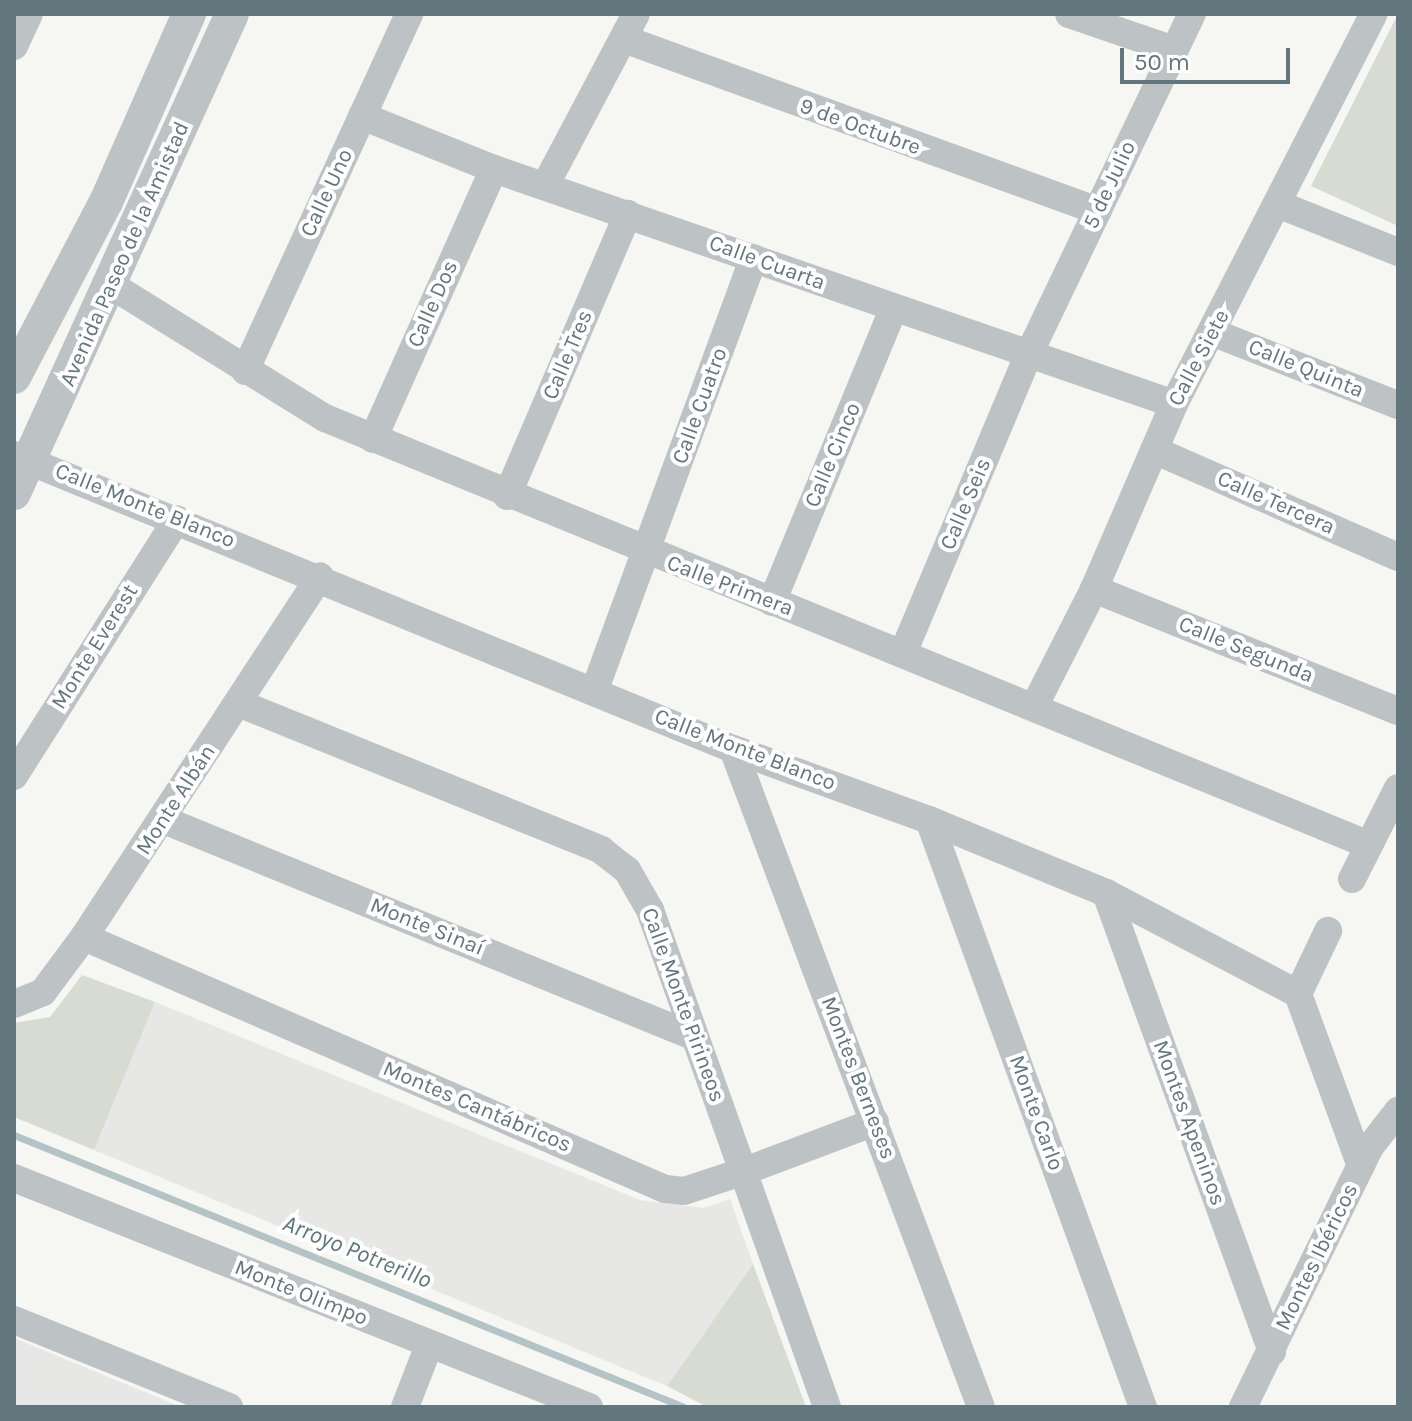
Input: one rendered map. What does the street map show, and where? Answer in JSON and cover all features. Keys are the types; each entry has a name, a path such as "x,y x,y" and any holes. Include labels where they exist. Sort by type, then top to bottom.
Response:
{"street":[{"path":"14,46 29,14"},
{"name":"Avenida Paseo de la Amistad","path":"14,377 106,202 189,14"},
{"name":"Calle Uno","path":"245,371 409,14"},
{"path":"1069,14 1174,50"},
{"name":"5 de Julio","path":"1028,356 1192,14"},
{"name":"Calle Siete","path":"1034,707 1094,589 1174,404 1280,205 1374,14"},
{"name":"Avenida Paseo de la Amistad","path":"14,493 23,458 111,285 226,16"},
{"path":"546,184 630,26"},
{"name":"9 de Octubre","path":"630,26 1098,211"},
{"name":"Calle Cuarta","path":"362,116 494,169 546,184 1028,356 1174,404"},
{"name":"Calle Dos","path":"373,439 494,169"},
{"path":"1280,205 1398,252"},
{"name":"Calle Tres","path":"507,496 628,214"},
{"name":"Calle Cuatro","path":"595,689 754,258"},
{"name":"Calle Primera","path":"111,285 245,371 373,439 646,553 903,653 1369,845"},
{"name":"Calle Cinco","path":"772,602 894,308"},
{"name":"Calle Quinta","path":"1214,333 1398,405"},
{"name":"Calle Seis","path":"903,653 1028,356"},
{"name":"Calle Tercera","path":"1154,450 1398,557"},
{"name":"Calle Monte Blanco","path":"23,458 320,576 733,749 929,820 1106,893 1298,994"},
{"name":"Monte Everest","path":"14,776 177,519"},
{"name":"Monte Albán","path":"14,1004 43,992 84,937 164,820 320,576"},
{"name":"Calle Segunda","path":"1094,589 1398,711"},
{"name":"Calle Monte Pirineos","path":"238,703 601,850 627,870 641,891 690,1035 745,1171 827,1407"},
{"name":"Montes Berneses","path":"733,749 981,1407"},
{"path":"1352,879 1398,788"},
{"name":"Monte Sinaí","path":"164,820 690,1035"},
{"name":"Monte Carlo","path":"929,820 1143,1407"},
{"name":"Montes Apeninos","path":"1106,893 1272,1352"},
{"path":"1328,931 1298,994 1361,1166"},
{"name":"Montes Cantábricos","path":"84,937 665,1189 684,1191 875,1122"},
{"name":"Montes Ibéricos","path":"1243,1407 1361,1166 1398,1111"},
{"name":"Monte Olimpo","path":"14,1178 589,1407"},
{"path":"14,1320 229,1407"},
{"path":"405,1407 429,1345"}],"shaded area":[{"path":"1398,14 1398,226 1311,186"},
{"path":"82,975 155,1002 94,1150 14,1117 14,1023 50,1017"},
{"path":"155,1002 640,1200 703,1208 730,1199 753,1264 667,1386 94,1150"},
{"path":"753,1264 806,1407 707,1407 667,1386"},
{"path":"14,1338 181,1407 14,1407"}],"waterway":[{"name":"Arroyo Potrerillo","path":"14,1135 684,1407"}]}
